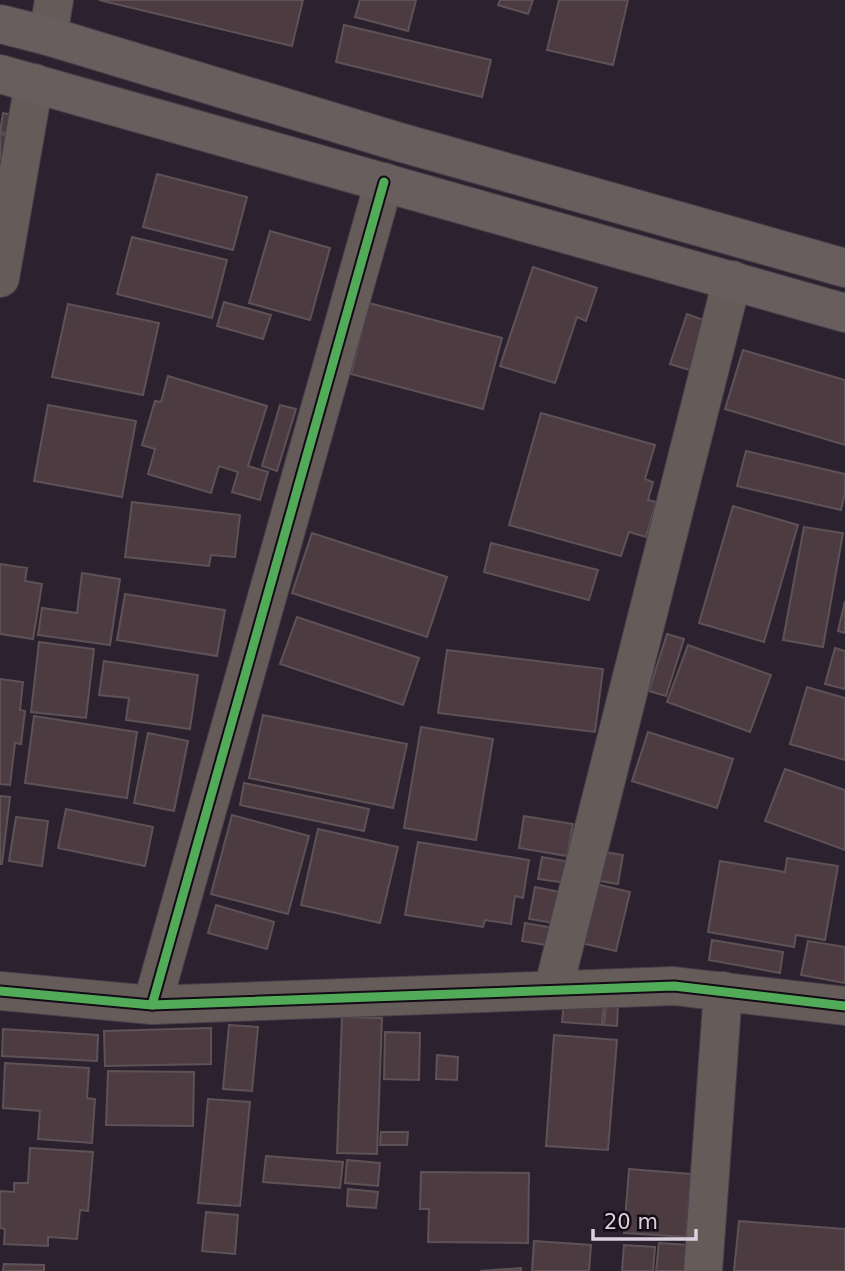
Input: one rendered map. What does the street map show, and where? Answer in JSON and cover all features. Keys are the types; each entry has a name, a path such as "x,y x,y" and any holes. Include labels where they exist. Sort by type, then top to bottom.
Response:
{"main road":[{"path":"0,24 51,18 399,142 845,268"},
{"path":"17,78 845,313"}],"street":[{"path":"0,278 17,78"},
{"path":"152,1005 384,182"},
{"path":"553,990 732,281"},
{"path":"0,991 152,1005 674,986 845,1006"},
{"path":"703,1271 723,992"}],"building":[{"path":"99,0 303,0 292,46"},
{"path":"360,0 416,0 408,31 355,17"},
{"path":"500,0 533,0 528,14 498,5"},
{"path":"559,0 628,0 613,65 547,50"},
{"path":"344,25 491,60 482,97 336,62"},
{"path":"3,113 22,117 18,136 0,132"},
{"path":"0,134 18,138 12,162 0,159"},
{"path":"157,174 247,197 233,250 143,227"},
{"path":"270,231 330,248 310,320 249,303"},
{"path":"132,237 227,260 212,318 117,294"},
{"path":"533,267 597,288 586,321 577,317 555,383 500,366"},
{"path":"224,302 271,315 263,339 217,326"},
{"path":"369,303 502,338 483,409 351,374"},
{"path":"68,304 159,323 143,395 52,377"},
{"path":"687,314 712,323 696,372 670,364"},
{"path":"743,350 845,380 845,445 725,409"},
{"path":"168,376 267,406 248,466 268,472 260,500 232,492 238,472 219,466 211,493 148,474 155,449 142,445 155,401 161,402"},
{"path":"48,405 136,421 122,497 34,481"},
{"path":"280,405 296,409 277,471 262,466"},
{"path":"541,413 655,445 645,479 653,482 648,500 656,502 646,537 629,532 621,556 509,525"},
{"path":"746,451 845,474 841,510 737,486"},
{"path":"132,502 240,515 235,557 211,555 209,566 125,557"},
{"path":"733,506 798,525 764,642 699,623"},
{"path":"804,527 843,533 823,647 783,640"},
{"path":"312,533 447,577 427,637 292,593"},
{"path":"491,543 598,570 589,600 484,572"},
{"path":"0,564 27,568 25,581 42,584 33,639 0,634"},
{"path":"82,573 120,579 110,645 38,635 42,608 77,613"},
{"path":"125,594 225,610 217,656 117,640"},
{"path":"845,601 845,633 838,631"},
{"path":"297,617 419,658 403,705 280,664"},
{"path":"667,634 684,639 666,696 649,691"},
{"path":"39,642 94,649 86,718 31,712"},
{"path":"688,645 771,675 750,732 667,702"},
{"path":"835,648 845,651 845,689 825,684"},
{"path":"447,650 603,669 595,732 438,713"},
{"path":"104,661 198,675 190,729 126,720 129,698 99,695"},
{"path":"0,679 23,682 20,710 25,711 21,744 15,743 10,785 0,784"},
{"path":"807,687 845,698 845,760 790,744"},
{"path":"263,715 407,744 393,808 249,778"},
{"path":"34,716 137,732 127,798 25,783"},
{"path":"421,727 493,739 476,840 404,828"},
{"path":"648,732 733,759 717,808 632,781"},
{"path":"148,733 188,741 174,811 134,803"},
{"path":"785,769 845,790 845,850 765,821"},
{"path":"244,783 369,809 364,831 240,805"},
{"path":"0,796 10,797 2,864 0,864"},
{"path":"66,809 153,827 145,866 58,848"},
{"path":"232,815 309,836 288,914 211,894"},
{"path":"524,816 573,824 567,856 519,848"},
{"path":"16,817 48,821 42,866 9,861"},
{"path":"318,829 398,847 380,923 301,905"},
{"path":"418,842 529,860 523,898 515,896 511,924 485,920 483,927 405,915"},
{"path":"605,852 623,855 618,884 600,881"},
{"path":"542,857 570,862 567,883 538,879"},
{"path":"787,858 838,866 825,940 796,935 794,947 708,932 720,861 785,872"},
{"path":"596,884 630,892 616,951 581,943"},
{"path":"535,887 560,892 555,923 529,919"},
{"path":"216,905 274,922 267,949 208,933"},
{"path":"525,923 554,928 551,946 522,941"},
{"path":"712,940 783,952 780,973 709,960"},
{"path":"808,941 845,947 845,983 801,975"},
{"path":"564,1001 604,1004 602,1025 562,1022"},
{"path":"606,1005 618,1005 617,1026 604,1025"},
{"path":"342,1017 382,1018 377,1154 337,1153"},
{"path":"229,1025 258,1027 252,1091 223,1089"},
{"path":"211,1028 211,1064 105,1066 104,1031"},
{"path":"3,1029 98,1035 97,1061 2,1056"},
{"path":"385,1032 420,1033 419,1080 384,1079"},
{"path":"554,1035 617,1040 608,1150 546,1146"},
{"path":"437,1055 458,1057 457,1080 436,1079"},
{"path":"5,1063 89,1068 87,1098 95,1099 92,1143 38,1139 40,1111 3,1108"},
{"path":"108,1071 194,1072 193,1126 106,1125"},
{"path":"208,1099 250,1102 240,1206 198,1203"},
{"path":"381,1132 408,1132 407,1145 380,1145"},
{"path":"30,1148 93,1152 88,1211 80,1210 77,1239 48,1237 48,1246 4,1244 5,1229 0,1228 0,1191 14,1192 14,1183 28,1183"},
{"path":"266,1156 343,1162 340,1188 263,1182"},
{"path":"347,1160 380,1163 378,1186 345,1183"},
{"path":"629,1169 691,1174 686,1237 624,1233"},
{"path":"421,1172 529,1173 528,1243 428,1242 429,1209 420,1209"},
{"path":"348,1189 378,1192 376,1208 347,1206"},
{"path":"206,1212 238,1215 235,1254 202,1251"},
{"path":"739,1221 845,1229 845,1271 734,1271"},
{"path":"534,1241 591,1245 589,1271 532,1271"},
{"path":"659,1243 688,1245 686,1271 656,1271"},
{"path":"624,1245 655,1247 653,1271 622,1271"},
{"path":"4,1264 44,1265 44,1271 3,1271"},
{"path":"521,1268 521,1271 480,1271"}],"cycle path":[{"path":"152,1005 384,182"},
{"path":"0,991 152,1005 674,986 845,1006"}]}
